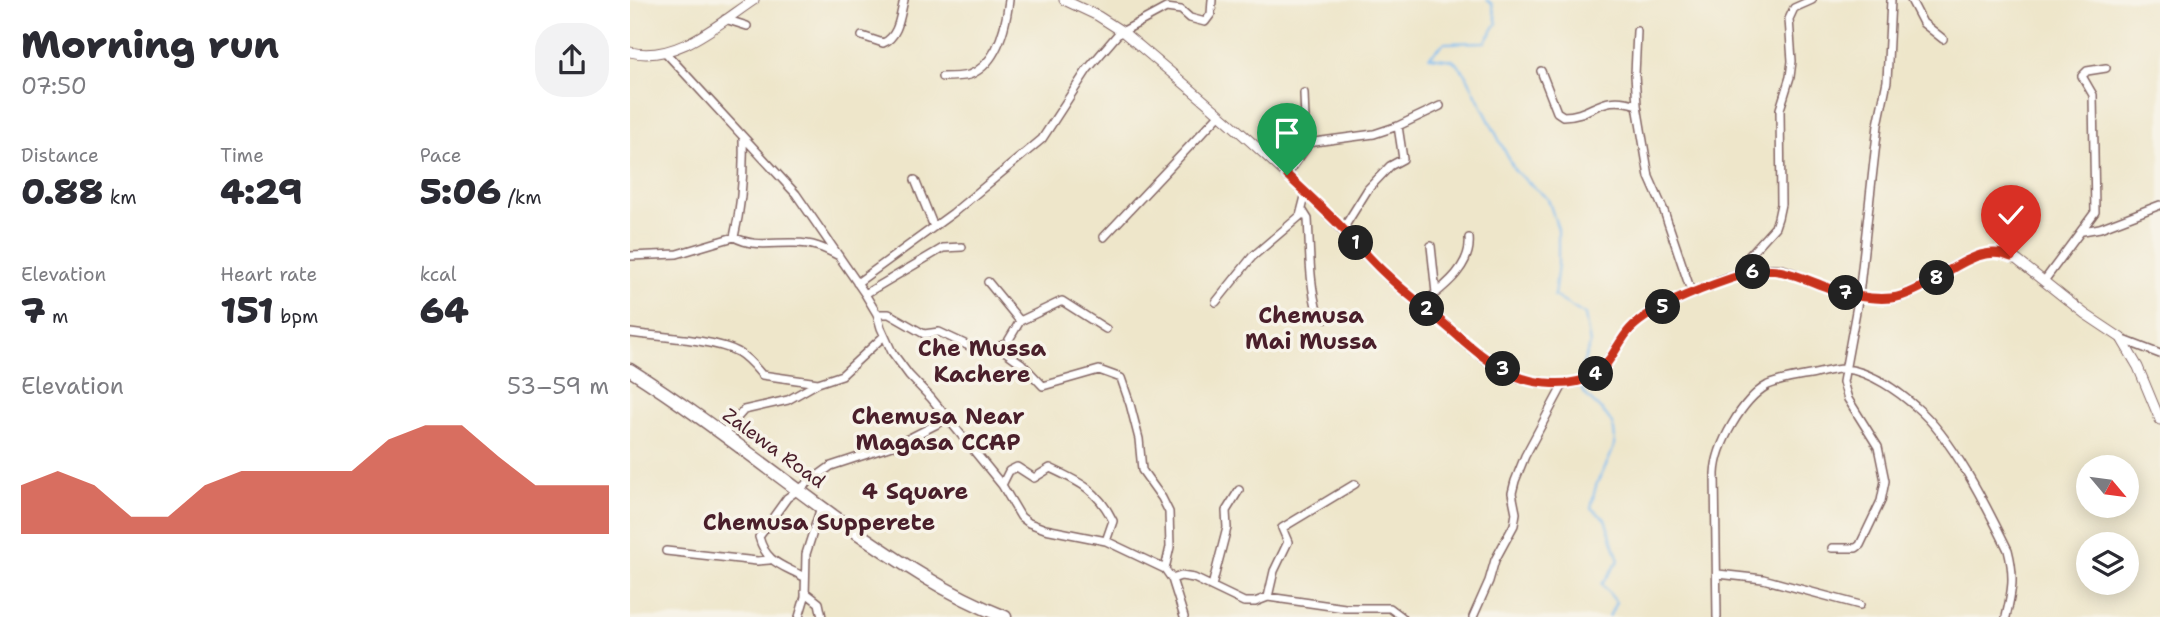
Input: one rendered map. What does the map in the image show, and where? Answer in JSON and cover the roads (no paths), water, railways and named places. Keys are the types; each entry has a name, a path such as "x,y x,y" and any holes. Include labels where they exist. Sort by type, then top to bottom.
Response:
{"highway":[{"name":"Zalewa Road","path":"630,370 723,434 888,555 929,581 1005,617"}],"street":[{"path":"630,52 651,55 665,52 754,0"},
{"path":"862,36 883,43 890,41 895,34 904,0"},
{"path":"942,77 969,75 982,67 993,55 1001,37 1009,0"},
{"path":"1064,0 1098,16 1122,32 1287,175 1386,275 1420,305 1501,369 1527,379 1564,383 1593,376 1631,328 1668,304 1748,273 1782,270 1832,290 1892,298 1905,295 1984,253 1993,252 2006,254 2017,260 2085,314 2121,338 2160,354"},
{"path":"857,283 934,227 1042,139 1087,70 1111,40 1166,8 1181,10 1190,18 1205,22 1211,14 1212,0"},
{"path":"1748,273 1745,265 1747,258 1775,228 1780,208 1780,104 1790,77 1792,61 1790,16 1796,6 1812,0"},
{"path":"1832,548 1856,548 1860,545 1881,501 1885,481 1878,447 1844,390 1844,368 1859,295 1878,125 1887,81 1891,0"},
{"path":"1911,0 1923,23 1943,39"},
{"path":"725,19 747,26"},
{"path":"1637,31 1637,105 1649,177 1664,211 1692,294"},
{"path":"665,52 743,139 780,175 877,314 884,336 909,375 1002,485 1021,517 1045,529 1106,541 1165,569 1172,579 1184,617"},
{"path":"2043,281 2095,212 2093,95 2082,76 2087,71 2106,68"},
{"path":"1541,72 1557,113 1563,116 1578,114 1612,100 1624,100 1637,105"},
{"path":"1287,175 1304,152 1307,143 1304,93"},
{"path":"1307,143 1374,134 1440,106"},
{"path":"1104,237 1219,114"},
{"path":"1343,229 1368,189 1390,166 1403,159 1398,126"},
{"path":"734,237 742,197 743,139"},
{"path":"915,180 934,227"},
{"path":"1216,302 1252,257 1303,211 1306,193"},
{"path":"2083,231 2100,228 2160,205"},
{"path":"1303,211 1308,222 1315,304 1318,314 1326,318"},
{"path":"630,256 677,254 734,237 743,242 758,244 810,244 839,256"},
{"path":"1420,305 1449,282 1462,265 1470,245 1469,238"},
{"path":"1431,246 1436,293"},
{"path":"864,294 943,248 962,247"},
{"path":"988,282 1020,320"},
{"path":"1000,348 1010,339 1020,320 1062,301 1106,329"},
{"path":"877,314 889,314 924,334 939,332 973,348 1000,348 1015,358 1043,386 1099,370 1121,378 1139,439 1142,470 1162,498 1168,512 1170,547 1165,569"},
{"path":"630,333 720,346 738,352 762,375 818,383"},
{"path":"723,434 744,410 788,400 818,383 842,375 884,336"},
{"path":"2121,338 2138,368 2160,420"},
{"path":"1717,617 1715,464 1727,433 1756,394 1771,384 1844,368 1877,380 1909,401 1927,416 1951,446 2008,550 2014,585 2006,617"},
{"path":"1473,617 1495,560 1514,525 1516,513 1512,493 1515,481 1525,456 1564,383"},
{"path":"804,577 769,559 759,537 787,498 831,466 898,444 947,419"},
{"path":"1002,485 1009,471 1017,467 1034,478 1050,468 1079,482 1091,489 1114,521 1106,541"},
{"path":"1268,597 1274,571 1287,542 1282,528 1355,484"},
{"path":"1212,586 1227,528 1226,511 1239,490"},
{"path":"799,617 804,592 806,554 821,507"},
{"path":"666,551 757,561 769,559"},
{"path":"1718,574 1763,579 1860,605"},
{"path":"1172,579 1181,576 1194,578 1244,602 1255,602 1268,597 1345,608 1390,608 1402,617"},
{"path":"804,592 819,603 822,617"}],"waterway":[{"path":"1487,0 1492,4 1497,23 1485,42 1444,43 1429,57 1453,60 1465,73 1515,171 1548,199 1558,229 1554,296 1585,315 1590,344 1578,378"},
{"path":"1580,386 1609,418 1614,432 1614,447 1597,484 1591,508 1605,519 1619,560 1602,584 1616,602 1609,617"}],"district":[{"name":"Chemusa Mai Mussa","path":"1311,328"},
{"name":"Che Mussa Kachere","path":"982,361"},
{"name":"Chemusa Near Magasa CCAP","path":"938,429"},
{"name":"4 Square","path":"915,491"},
{"name":"Chemusa Supperete","path":"819,522"}]}
